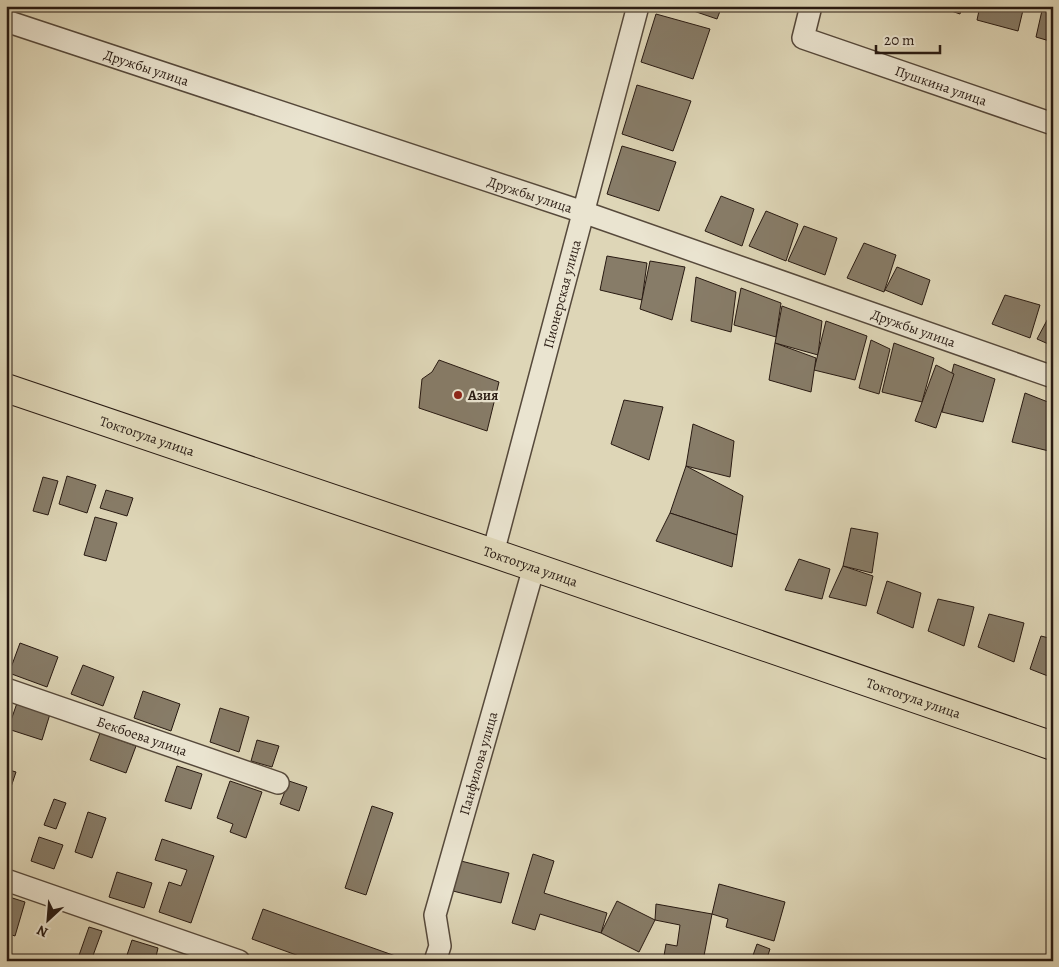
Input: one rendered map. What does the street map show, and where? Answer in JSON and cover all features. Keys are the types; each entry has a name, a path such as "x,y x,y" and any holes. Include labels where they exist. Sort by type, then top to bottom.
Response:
{"highway":[{"name":"Токтогула улица","path":"6,388 1053,746"}],"street":[{"name":"Пионерская улица","path":"493,553 638,6"},
{"name":"Пушкина улица","path":"811,6 803,38 1053,124"},
{"name":"Дружбы улица","path":"6,21 583,212 1053,377"},
{"name":"Панфилова улица","path":"435,961 440,946 435,915 534,567"},
{"name":"Бекбоева улица","path":"6,690 278,783"},
{"path":"6,880 240,961"}],"building":[{"path":"679,6 722,6 717,19"},
{"path":"937,6 962,6 960,14"},
{"path":"980,6 1024,6 1018,31 977,20"},
{"path":"1043,6 1053,8 1053,42 1036,37"},
{"path":"656,14 710,29 693,79 641,62"},
{"path":"637,85 691,101 673,151 622,134"},
{"path":"622,146 676,162 659,211 607,194"},
{"path":"721,196 754,209 742,246 705,231"},
{"path":"766,211 798,224 786,261 749,246"},
{"path":"804,226 837,238 825,275 788,261"},
{"path":"864,243 896,255 884,292 847,278"},
{"path":"607,256 647,263 642,300 600,290"},
{"path":"650,261 685,267 672,320 640,309"},
{"path":"897,267 930,280 922,305 885,290"},
{"path":"696,277 736,292 731,332 691,321"},
{"path":"741,288 781,303 776,337 734,325"},
{"path":"1005,295 1040,305 1030,338 992,324"},
{"path":"782,306 822,321 818,355 775,343"},
{"path":"1053,309 1053,346 1037,339"},
{"path":"826,321 867,336 855,380 814,370"},
{"path":"871,340 890,349 879,394 859,388"},
{"path":"775,343 816,358 811,392 769,380"},
{"path":"894,343 934,358 922,402 882,392"},
{"name":"Aзия","path":"439,360 499,382 487,431 419,408 422,379 432,372"},
{"path":"954,364 995,379 983,422 942,412"},
{"path":"936,365 954,374 936,428 915,421"},
{"path":"1025,393 1053,404 1053,452 1012,442"},
{"path":"624,400 663,407 649,460 611,444"},
{"path":"693,424 734,441 730,477 686,466"},
{"path":"686,466 743,496 737,535 670,513"},
{"path":"67,476 96,485 87,513 59,504"},
{"path":"43,477 58,481 48,515 33,511"},
{"path":"106,490 133,498 127,516 100,508"},
{"path":"670,513 737,535 732,567 656,541"},
{"path":"95,517 117,523 106,561 84,555"},
{"path":"851,528 878,533 872,573 843,566"},
{"path":"799,559 830,569 822,599 785,590"},
{"path":"843,566 873,576 866,606 829,597"},
{"path":"887,581 921,593 913,628 877,613"},
{"path":"938,599 974,607 964,646 928,631"},
{"path":"989,614 1024,623 1014,662 978,647"},
{"path":"1041,636 1053,639 1053,678 1030,669"},
{"path":"20,643 58,657 47,687 9,673"},
{"path":"83,665 114,677 103,706 71,694"},
{"path":"143,691 180,704 171,731 134,718"},
{"path":"17,703 50,714 42,740 8,729"},
{"path":"220,708 249,717 239,752 210,742"},
{"path":"100,733 136,746 126,773 90,760"},
{"path":"257,740 279,746 272,767 251,761"},
{"path":"177,766 202,774 191,809 165,801"},
{"path":"6,769 16,772 10,790 6,789"},
{"path":"230,781 262,792 246,838 230,832 233,824 217,818"},
{"path":"289,781 307,787 299,811 280,804"},
{"path":"54,799 66,803 56,829 44,825"},
{"path":"372,806 393,813 366,895 345,888"},
{"path":"88,812 106,818 92,858 75,852"},
{"path":"39,837 63,845 54,869 31,861"},
{"path":"162,839 214,856 191,923 159,912 169,882 181,886 187,870 155,860"},
{"path":"533,854 554,861 544,893 607,913 601,933 540,914 535,930 512,923"},
{"path":"461,861 509,873 501,903 453,891"},
{"path":"117,872 152,883 144,908 109,897"},
{"path":"719,884 785,902 774,941 726,927 728,919 712,914"},
{"path":"6,896 25,902 15,936 6,933"},
{"path":"617,901 655,920 639,952 601,933"},
{"path":"656,904 712,914 703,961 668,961 664,956 666,944 677,946 680,925 655,920"},
{"path":"263,909 404,959 403,961 313,961 252,939"},
{"path":"89,927 102,931 91,961 77,961"},
{"path":"132,940 158,948 155,961 125,961"},
{"path":"757,944 770,949 766,961 751,961"}],"place":[{"name":"Aзия","path":"458,395"}]}
